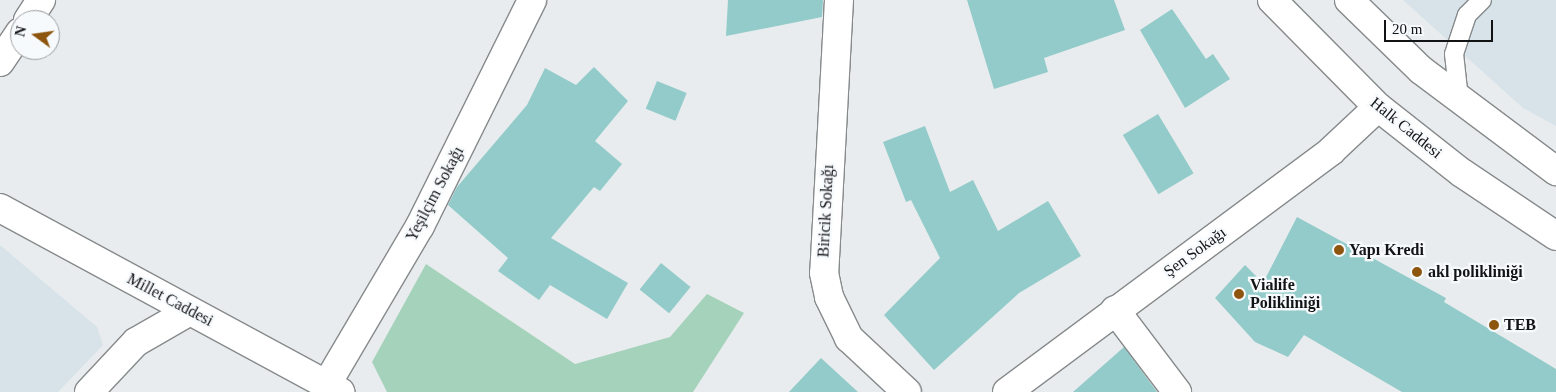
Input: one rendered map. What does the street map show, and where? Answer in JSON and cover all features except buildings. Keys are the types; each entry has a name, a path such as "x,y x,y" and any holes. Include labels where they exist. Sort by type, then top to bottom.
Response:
{"street":[{"name":"Yeşilçim Sokağı","path":"334,387 420,226 532,0"},
{"name":"Biricik Sokağı","path":"839,0 824,273 829,297 849,338 907,392"},
{"name":"Halk Caddesi","path":"1272,0 1378,107 1462,174 1556,236"},
{"path":"1349,0 1421,70 1458,100 1556,171"},
{"path":"0,62 10,47"},
{"name":"Şen Sokağı","path":"1007,392 1330,151 1378,107"},
{"name":"Millet Caddesi","path":"0,208 334,387"},
{"path":"1115,310 1177,392"},
{"path":"89,392 136,342 190,311"}],"lane":[{"path":"1458,100 1454,54 1467,15 1482,0"}],"shaded area":[{"path":"1403,0 1556,0 1556,126 1523,108"},
{"path":"0,245 97,327 103,345 58,392 0,392"}],"green space":[{"path":"426,264 575,364 670,337 707,294 744,313 693,392 387,392 372,362"}],"place":[{"name":"Yapı Kredi","path":"1339,250"},
{"name":"akl polikliniği","path":"1417,272"},
{"name":"Vialife Polikliniği","path":"1239,294"},
{"name":"TEB","path":"1494,325"}]}
